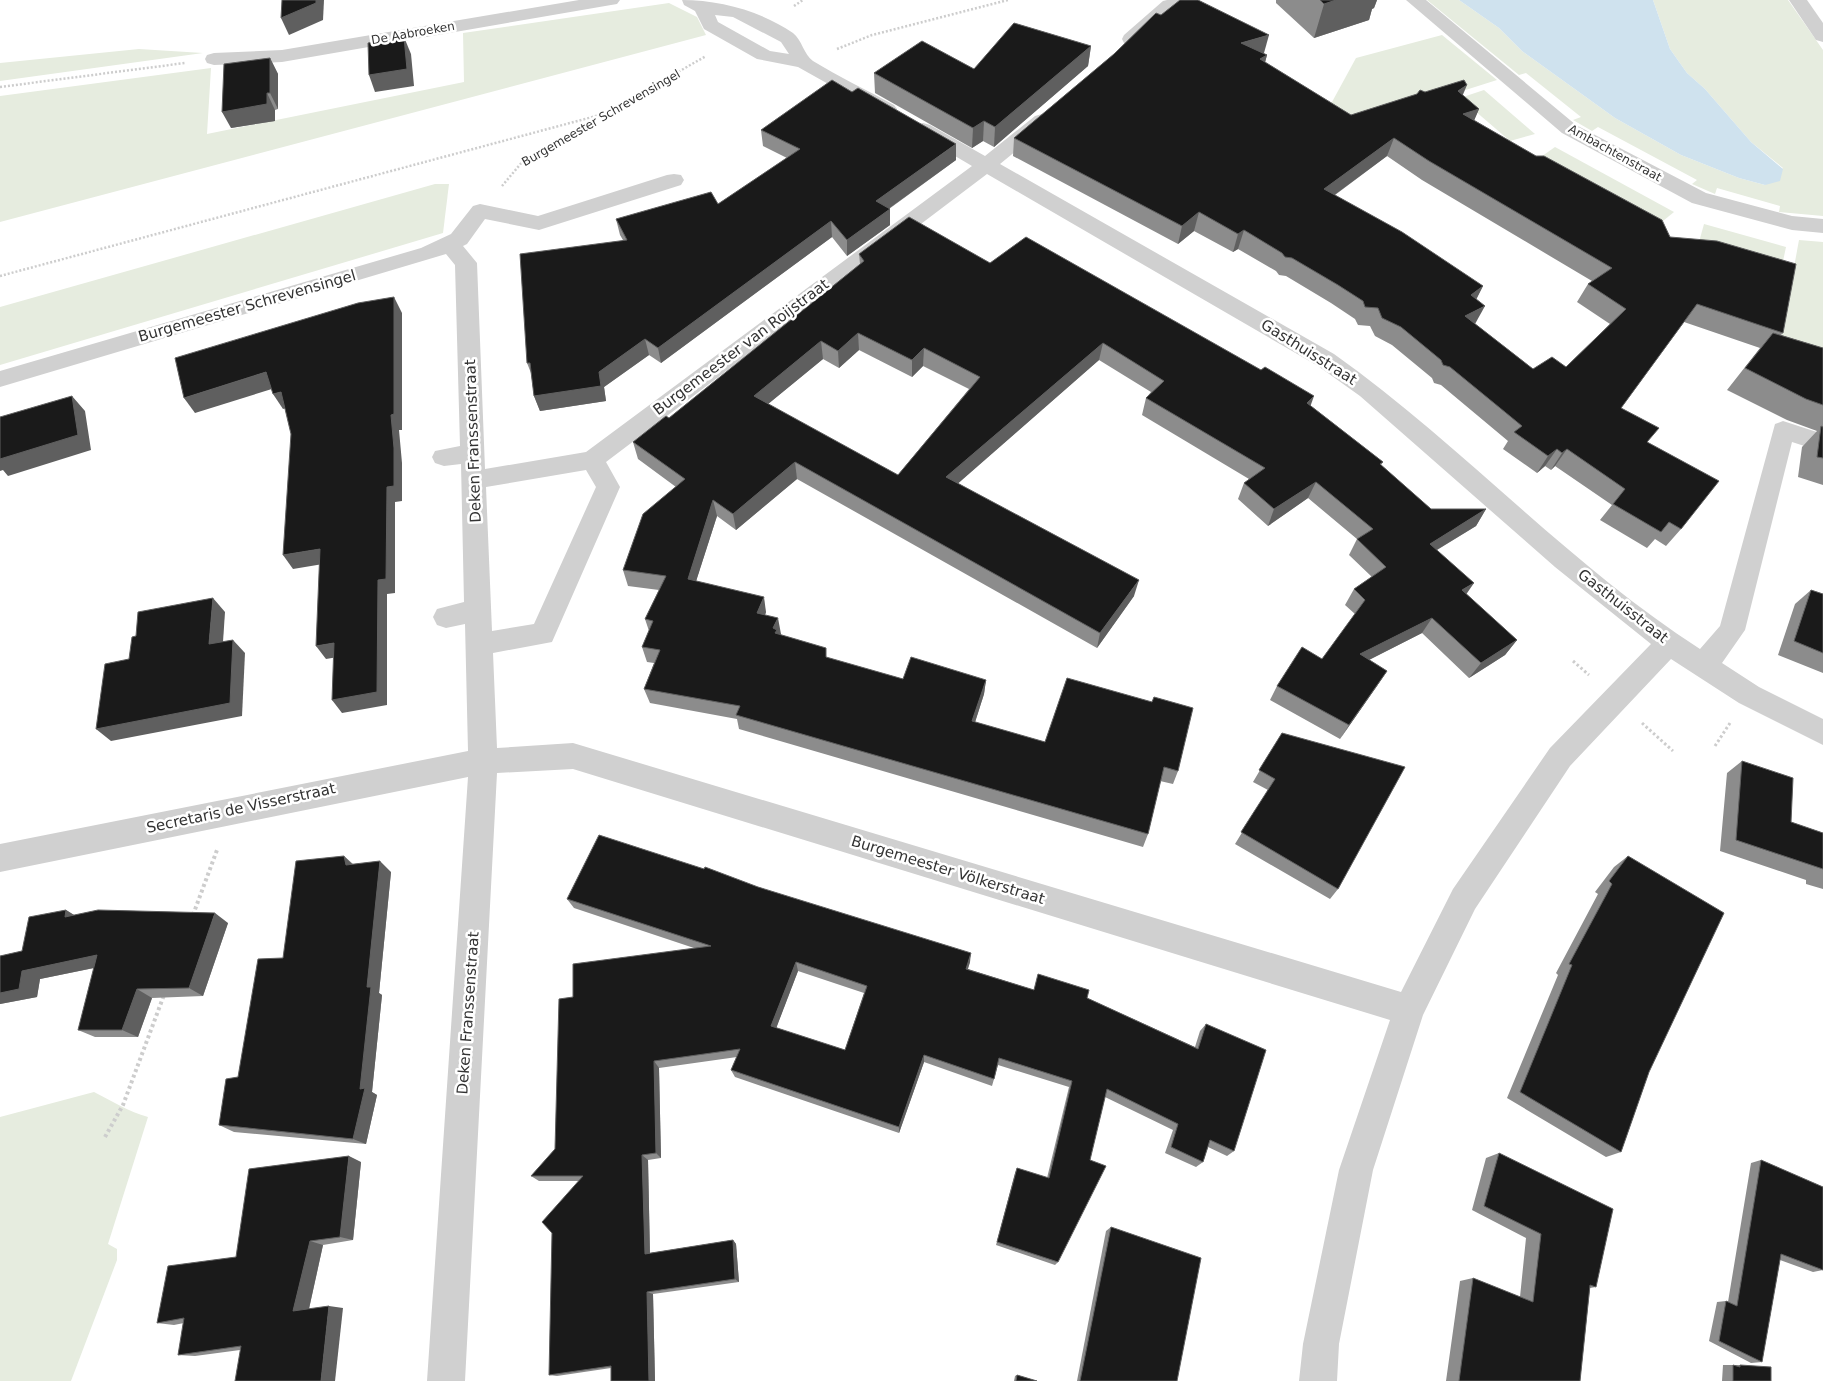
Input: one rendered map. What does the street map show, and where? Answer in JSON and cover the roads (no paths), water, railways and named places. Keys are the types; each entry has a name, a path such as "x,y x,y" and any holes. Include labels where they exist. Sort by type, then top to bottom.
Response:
{"street":[{"name":"De Aabroeken","path":"214,59 282,56 611,0"},
{"path":"1120,50 1169,5 1187,0"},
{"name":"Ambachtenstraat","path":"1415,0 1569,128 1699,198 1792,223 1823,226"},
{"path":"1798,0 1823,36"},
{"name":"Gasthuisstraat","path":"702,3 737,12 788,38 804,63"},
{"name":"Gasthuisstraat","path":"702,3 710,25 736,40 764,55 804,63 1326,360 1368,390 1564,560 1669,643 1748,695 1823,733"},
{"name":"Burgemeester van Roijstraat","path":"444,457 473,466 592,460 986,165 1057,107"},
{"name":"Burgemeester Schrevensingel","path":"0,379 429,253 450,245 465,232 480,211 539,222 674,180"},
{"name":"Deken Franssenstraat","path":"446,1381 484,761 466,263 450,245"},
{"path":"1703,666 1732,630 1783,430 1823,443"},
{"path":"480,644 544,634 608,487 592,460"},
{"path":"446,616 479,610"},
{"path":"1318,1381 1321,1344 1356,1170 1409,1010 1464,899 1560,757 1669,643"},
{"name":"Burgemeester Völkerstraat","path":"484,761 573,756 1409,1010"},
{"name":"Secretaris de Visserstraat","path":"0,858 484,761"}],"water":[{"path":"1459,0 1653,0 1670,49 1687,73 1705,89 1751,142 1783,169 1780,181 1765,185 1739,178 1681,155 1615,118 1522,51 1499,28"}]}
